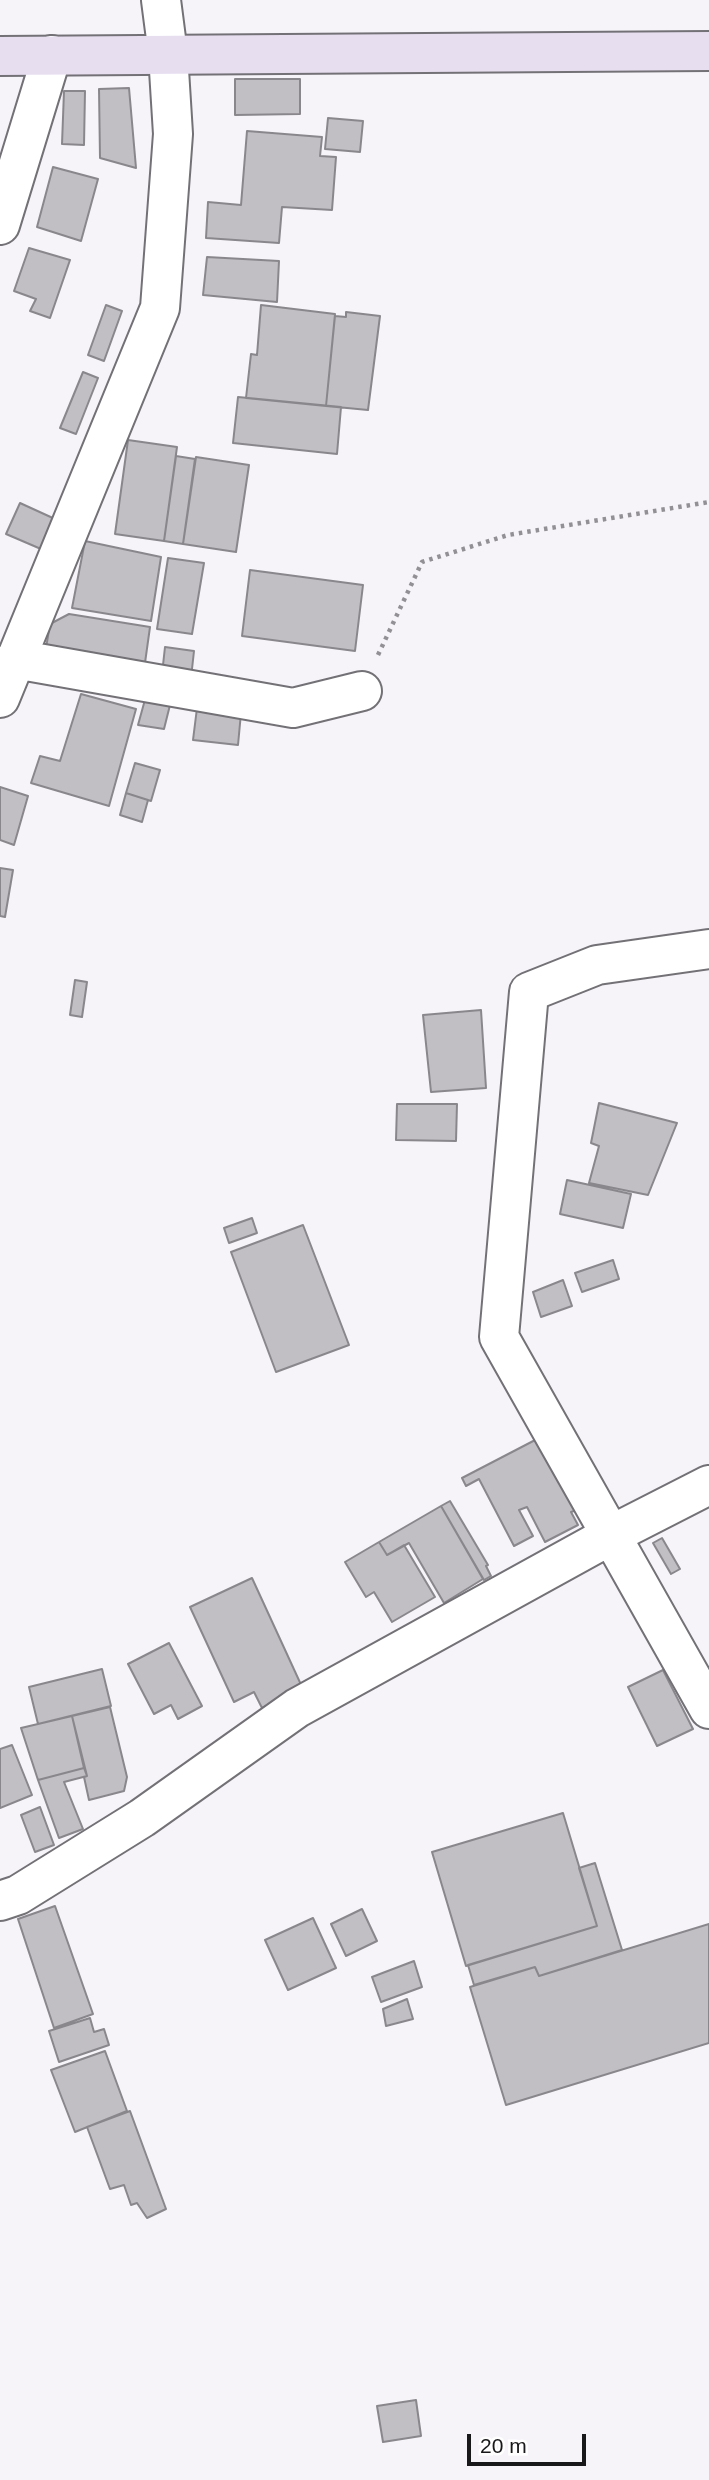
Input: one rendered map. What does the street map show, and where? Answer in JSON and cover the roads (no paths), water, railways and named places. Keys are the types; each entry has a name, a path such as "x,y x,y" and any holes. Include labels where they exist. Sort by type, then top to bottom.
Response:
{"street":[{"path":"0,698 160,308 173,134 169,54 161,0"},
{"path":"0,56 709,51"},
{"path":"0,225 52,55"},
{"path":"15,659 293,708 362,691"},
{"path":"709,949 597,965 529,992 499,1337 709,1709"},
{"path":"0,1901 18,1895 142,1818 297,1708 611,1535 709,1485"}]}
